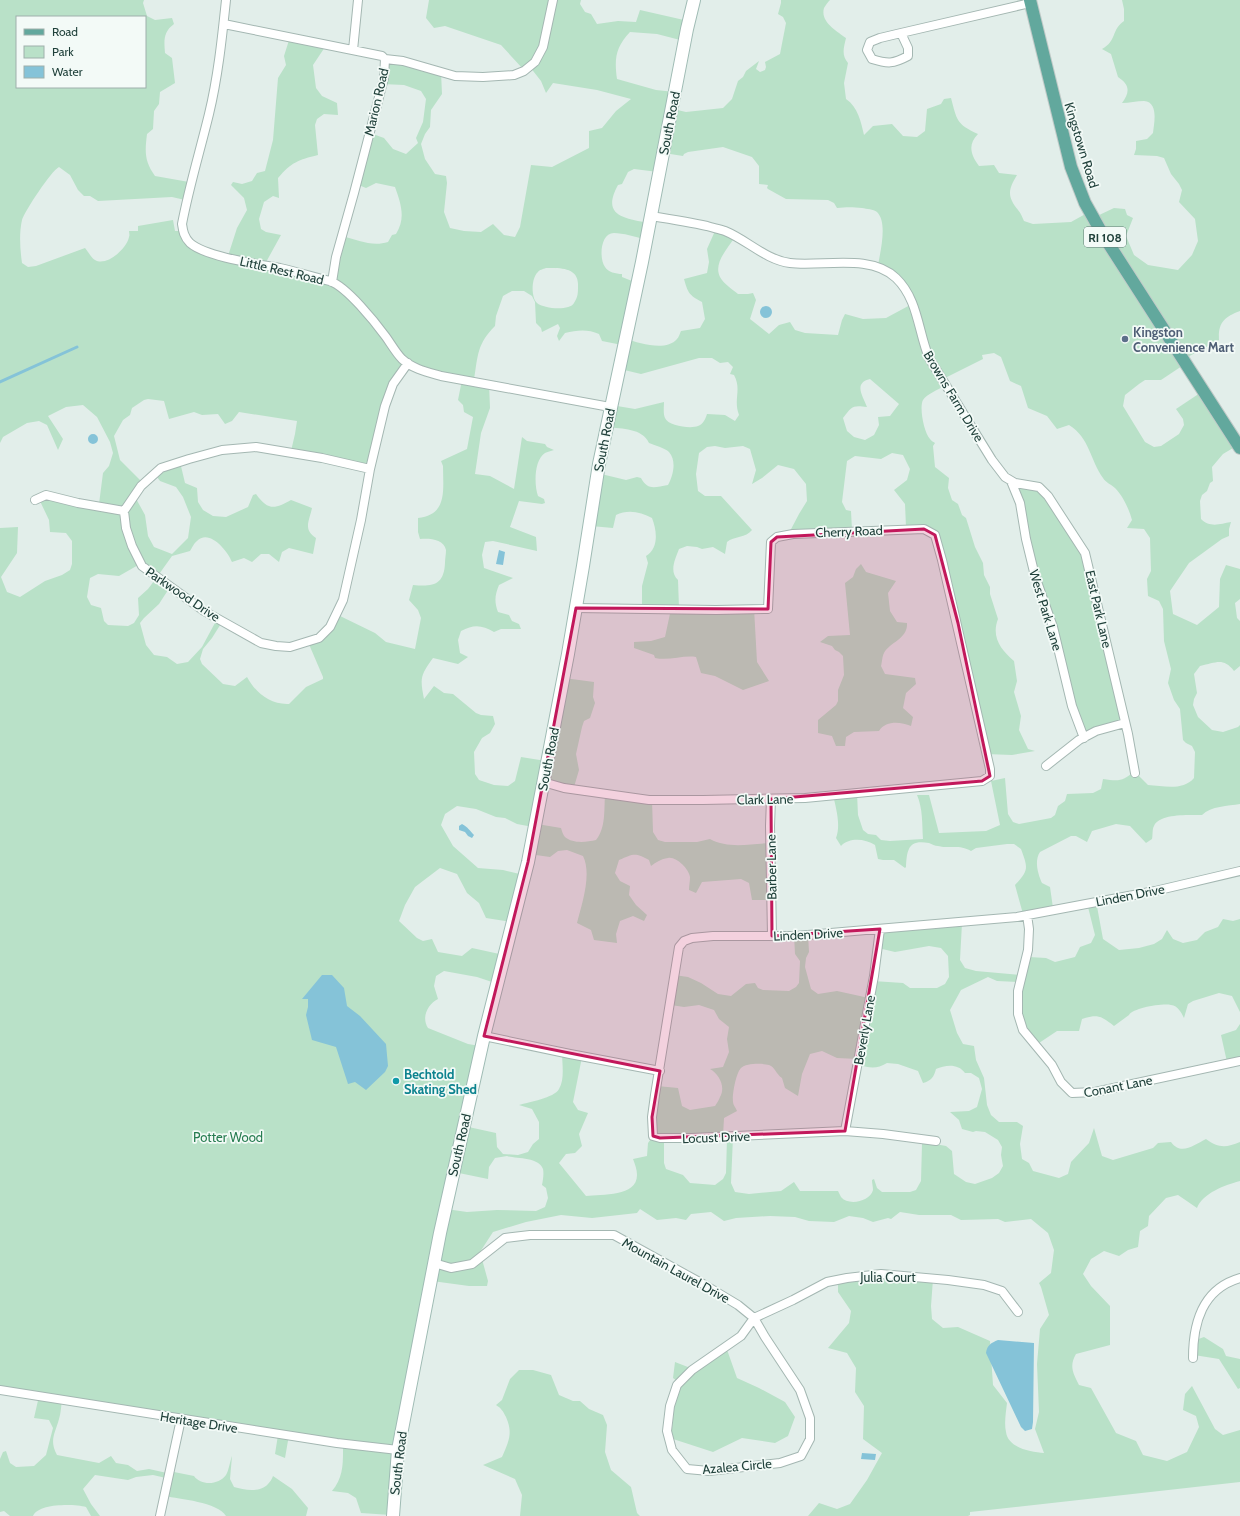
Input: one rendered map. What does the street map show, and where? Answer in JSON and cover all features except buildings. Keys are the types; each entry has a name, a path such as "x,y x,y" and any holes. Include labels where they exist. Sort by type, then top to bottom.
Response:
{"main road":[{"name":"Kingstown Road","path":"1030,1 1069,160 1085,203 1122,266 1240,448"}],"street":[{"name":"Little Rest Road","path":"226,0 218,68 209,114 195,166 182,224 184,234 190,243 202,250 332,282 344,290 385,336 402,359 416,368 441,376 610,407"},
{"path":"353,50 358,0"},
{"path":"385,58 456,76 483,77 514,75 524,71 535,62 543,47 553,0"},
{"name":"South Road","path":"393,1516 398,1450 434,1263 484,1036 528,862 576,608 599,464 694,0"},
{"path":"901,33 908,48 908,56 900,61 885,63 872,59 867,50 870,42 880,38 1030,1"},
{"name":"Marion Road","path":"224,24 382,56 385,58 384,78 336,257 332,282"},
{"name":"Browns Farm Drive","path":"651,216 724,230 771,258 790,263 846,262 864,264 880,268 894,276 905,288 913,302 922,342 929,358 992,460 1005,477 1011,481"},
{"name":"Parkwood Drive","path":"124,511 126,528 132,546 142,566 204,611 261,643 290,647 319,638 330,628 344,600 370,469 385,406 394,384 408,363"},
{"path":"35,500 46,495 78,503 124,511 141,486 161,468 222,450 256,448 322,458 370,469"},
{"name":"East Park Lane","path":"1011,481 1039,487 1048,496 1085,553 1125,723 1135,773"},
{"name":"West Park Lane","path":"1011,481 1020,503 1026,539 1035,576 1053,627 1072,706 1084,738"},
{"name":"Cherry Road","path":"576,608 716,610 768,609 769,556 771,542 777,537 793,534 924,529 935,535 942,560 990,769 990,776 986,778"},
{"path":"1046,766 1079,740 1096,731 1125,723"},
{"name":"Clark Lane","path":"543,782 564,788 649,800 771,799 805,798 982,782 986,778"},
{"name":"Barber Lane","path":"771,799 772,936"},
{"name":"Linden Drive","path":"660,1070 679,947 684,941 692,938 713,936 796,936 1017,917 1154,891 1240,871"},
{"name":"Conant Lane","path":"1027,915 1029,929 1028,950 1018,991 1018,1014 1023,1030 1052,1065 1061,1082 1072,1093 1095,1092 1240,1061"},
{"name":"Beverly Lane","path":"845,1131 874,976 880,929"},
{"path":"484,1036 570,1054 660,1070"},
{"name":"Locust Drive","path":"660,1070 652,1117 653,1136 660,1138 692,1138 845,1131"},
{"path":"845,1131 936,1141"},
{"name":"Mountain Laurel Drive","path":"434,1263 451,1268 472,1264 505,1238 530,1235 614,1235 703,1284 738,1305 754,1318"},
{"name":"Julia Court","path":"754,1318 827,1282 881,1274 984,1284 1002,1291 1018,1312"},
{"path":"1193,1358 1195,1326 1200,1311 1209,1297 1220,1287 1240,1278"},
{"name":"Azalea Circle","path":"754,1318 765,1338 800,1390 810,1418 810,1438 801,1456 780,1463 709,1471 687,1469 672,1450 667,1431 670,1406 677,1385 692,1370 741,1336 754,1318"},
{"name":"Heritage Drive","path":"0,1390 338,1443 398,1450"},
{"path":"160,1516 181,1418"}],"highlighted area":[{"path":"924,529 935,535 958,623 990,776 982,781 771,799 772,936 880,929 845,1131 660,1138 653,1136 652,1117 660,1071 484,1036 528,862 576,608 768,609 771,542 777,537"}],"green space":[{"name":"Potter Wood","path":"0,0 144,0 143,3 147,16 155,20 172,18 174,24 170,27 166,34 164,45 165,53 172,58 175,83 160,92 159,104 154,111 153,129 147,134 146,156 151,171 155,176 189,182 185,200 172,197 98,201 90,196 84,196 78,190 70,175 59,167 50,176 28,208 22,220 20,241 22,263 28,267 36,266 85,248 95,260 105,261 111,259 125,246 129,236 129,231 138,231 138,226 173,220 175,231 182,231 201,249 228,256 237,228 247,210 244,198 231,185 233,182 242,184 252,181 257,173 265,171 273,140 278,78 286,65 284,56 290,37 327,44 313,65 316,88 322,96 337,103 338,115 324,114 317,119 315,125 318,155 300,160 287,168 278,178 279,198 273,196 264,202 259,219 261,229 266,232 281,235 265,264 329,281 342,236 376,244 388,242 392,235 396,234 401,222 401,205 395,187 376,183 366,188 356,184 370,133 384,138 393,149 406,154 418,143 416,138 423,122 426,99 421,91 404,85 382,84 385,58 441,72 442,94 431,110 430,127 421,144 425,159 435,174 446,176 447,183 444,212 450,228 464,231 481,232 493,224 504,235 515,237 520,227 531,165 552,167 589,148 589,131 602,128 616,111 631,99 597,90 553,83 546,93 541,81 530,67 523,69 501,45 445,26 434,28 426,18 429,0 581,0 580,4 585,12 591,14 597,24 618,21 636,22 640,10 684,20 684,41 657,34 630,32 625,37 619,48 616,65 617,79 656,90 675,92 673,109 686,112 723,108 732,99 738,81 743,77 746,71 759,61 756,69 760,72 765,70 765,62 780,54 786,23 783,17 778,14 781,0 830,0 824,8 824,18 830,26 846,38 844,57 848,63 844,83 846,99 856,110 864,135 873,126 892,124 903,136 917,137 925,131 927,109 941,104 944,99 951,98 956,116 961,124 978,134 971,149 979,166 994,165 999,173 1017,175 1010,189 1010,197 1024,221 1033,224 1071,222 1089,212 1095,217 1114,208 1125,209 1127,215 1133,218 1126,236 1134,255 1148,265 1178,270 1192,255 1198,241 1195,219 1179,202 1182,190 1171,174 1164,158 1157,156 1134,155 1136,141 1147,139 1153,133 1155,119 1154,109 1149,102 1144,101 1122,103 1128,89 1127,86 1118,77 1111,54 1102,49 1110,43 1117,28 1124,21 1122,0 1240,0 1240,311 1223,321 1220,329 1219,340 1184,359 1185,364 1161,380 1145,380 1139,384 1125,395 1123,406 1145,442 1154,447 1161,446 1179,434 1184,425 1183,419 1176,409 1203,391 1238,445 1223,454 1212,467 1213,481 1210,483 1207,491 1202,495 1200,501 1201,519 1208,524 1231,522 1229,536 1222,539 1189,563 1170,591 1173,614 1197,625 1219,607 1220,579 1226,565 1240,569 1240,599 1235,603 1237,618 1240,621 1240,666 1234,671 1223,662 1200,666 1194,674 1197,693 1193,705 1198,717 1212,730 1223,732 1240,725 1240,804 1215,808 1202,815 1183,815 1162,819 1153,827 1152,839 1146,843 1130,826 1116,824 1092,831 1087,842 1076,836 1071,836 1040,852 1037,859 1038,872 1042,883 1050,887 1053,908 1023,914 1015,885 1023,876 1026,865 1021,849 1014,844 976,848 971,851 958,847 942,847 929,843 917,843 913,844 908,851 905,868 894,860 878,859 875,845 867,841 853,840 841,846 836,838 838,822 833,795 857,793 858,815 863,830 868,834 876,835 881,840 890,841 923,839 921,811 917,795 929,795 939,833 986,831 1000,825 991,781 1005,778 1008,814 1013,822 1019,824 1051,818 1055,815 1058,806 1065,801 1067,794 1093,793 1101,789 1103,779 1120,780 1127,777 1134,771 1148,785 1173,787 1190,782 1194,778 1195,752 1192,746 1183,740 1180,709 1174,700 1168,683 1171,669 1164,641 1163,609 1159,601 1148,596 1147,579 1151,571 1150,538 1144,529 1127,528 1132,520 1121,495 1103,478 1086,443 1076,430 1069,425 1057,429 1047,416 1028,408 1021,386 1010,381 1001,357 994,353 982,355 983,359 943,379 944,386 923,400 922,414 924,426 928,436 935,443 933,446 935,467 949,478 948,488 952,500 958,504 962,515 966,518 975,547 983,563 984,575 990,587 990,594 998,619 996,632 998,643 1014,661 1017,681 1014,692 1021,716 1019,730 1028,749 1035,751 1012,755 986,754 934,535 906,527 905,504 894,490 907,480 910,469 903,455 892,453 881,459 855,456 847,461 842,502 846,510 851,511 852,530 789,533 807,501 806,484 794,469 778,465 752,484 756,470 750,449 743,446 725,448 715,446 707,447 699,453 696,474 698,491 705,496 721,496 752,530 747,534 727,542 725,554 713,547 702,549 687,546 679,549 673,569 675,577 678,580 679,608 754,608 757,662 769,681 743,690 715,676 701,673 696,657 665,659 655,658 654,655 634,648 634,642 651,641 665,637 671,609 642,608 642,586 648,563 646,556 653,549 656,539 652,518 639,513 625,512 616,515 613,528 591,526 597,473 626,480 637,477 641,478 646,485 659,487 668,485 673,473 674,464 669,452 649,443 642,434 631,430 608,427 611,405 635,409 664,402 664,414 667,421 675,425 685,427 695,427 700,425 704,422 707,414 725,415 735,421 739,415 737,409 738,390 736,380 734,375 730,374 733,367 728,362 720,363 712,358 699,358 641,374 620,369 622,345 602,341 599,334 587,331 565,333 559,341 557,336 560,328 558,324 542,332 541,328 536,323 535,302 532,296 524,291 512,291 503,296 496,316 495,326 489,332 479,350 474,380 489,383 490,408 481,433 475,474 490,476 514,489 522,437 527,441 545,444 547,447 554,450 541,456 537,467 536,479 538,496 544,499 545,503 542,504 519,501 510,527 536,537 537,551 493,541 485,542 482,555 484,568 513,578 499,585 496,595 496,605 498,612 509,615 512,621 519,624 521,629 501,629 494,632 486,628 474,626 461,631 458,640 460,653 468,657 458,664 433,658 422,677 424,699 434,686 444,693 453,694 476,713 493,716 495,724 490,733 482,738 474,752 475,774 479,780 494,785 508,786 515,781 521,757 546,761 564,678 594,682 593,697 595,703 590,718 584,721 582,727 576,754 579,770 574,787 543,781 537,824 561,828 565,837 572,841 584,842 596,840 603,824 605,794 652,800 653,832 658,840 665,842 697,842 710,839 732,845 770,843 770,900 752,900 749,883 741,879 702,882 696,893 689,890 690,877 687,870 675,859 663,859 651,866 649,860 644,857 631,855 619,860 615,873 620,881 630,886 629,895 636,905 647,915 644,921 633,916 620,921 616,934 617,943 594,940 591,930 577,923 585,889 587,871 583,856 567,850 558,851 550,857 529,854 533,827 517,824 505,818 496,817 476,809 457,806 445,814 441,825 453,846 478,868 503,870 524,875 512,922 486,918 479,903 467,893 457,874 440,868 415,887 405,905 399,921 417,938 423,941 432,939 438,952 462,956 472,948 504,955 495,983 477,977 444,971 436,976 434,986 438,999 431,1004 425,1015 428,1028 468,1044 480,1046 464,1126 496,1133 497,1147 503,1154 518,1155 528,1152 533,1144 539,1139 539,1122 532,1109 519,1105 552,1095 559,1089 563,1076 562,1052 582,1057 573,1102 578,1110 588,1113 579,1134 582,1146 575,1153 566,1154 559,1163 586,1196 625,1191 635,1182 637,1173 633,1159 647,1156 648,1143 653,1136 657,1086 678,1088 682,1106 690,1110 715,1106 722,1093 722,1085 719,1077 710,1069 723,1067 729,1052 727,1039 729,1027 719,1019 714,1010 699,1005 684,1007 671,1005 674,975 688,977 718,994 731,996 746,984 755,983 758,988 763,990 789,991 796,987 799,983 800,961 795,954 794,935 808,934 809,952 806,958 805,967 811,989 818,994 837,991 869,998 873,981 903,983 910,988 937,988 945,984 949,977 948,956 941,948 929,946 895,952 878,948 879,931 962,923 960,960 965,968 976,971 1020,975 1029,957 1046,958 1055,962 1075,957 1080,947 1091,943 1095,935 1087,903 1096,901 1103,939 1119,950 1139,948 1154,944 1162,939 1167,930 1173,939 1183,943 1197,940 1205,932 1218,927 1223,919 1233,921 1240,919 1240,1012 1232,996 1219,993 1188,1004 1184,1018 1177,1008 1167,1005 1136,1010 1114,1026 1106,1020 1096,1016 1082,1019 1079,1031 1057,1031 1036,1045 1022,1029 1018,982 997,981 988,977 961,990 950,1010 957,1033 963,1044 974,1046 976,1060 984,1078 987,1105 991,1115 999,1122 1017,1122 1023,1126 1020,1144 1022,1159 1029,1163 1033,1171 1059,1178 1068,1174 1071,1162 1089,1143 1094,1128 1102,1156 1113,1160 1153,1148 1158,1143 1171,1142 1175,1146 1183,1149 1206,1139 1214,1144 1222,1146 1240,1142 1240,1181 1215,1190 1204,1198 1197,1208 1178,1195 1166,1198 1149,1216 1148,1226 1140,1231 1138,1247 1128,1250 1119,1256 1104,1251 1091,1259 1083,1274 1091,1286 1110,1306 1110,1345 1076,1354 1072,1366 1079,1385 1091,1388 1116,1433 1136,1441 1143,1455 1167,1461 1187,1452 1199,1427 1196,1416 1183,1410 1185,1394 1192,1386 1215,1429 1223,1435 1240,1430 1240,1482 970,1512 970,1515 968,1516 808,1516 819,1503 837,1509 850,1504 867,1480 882,1453 863,1439 864,1406 855,1392 856,1368 847,1353 828,1348 849,1323 851,1311 838,1292 838,1281 861,1276 933,1279 931,1306 932,1319 943,1328 958,1327 990,1341 993,1385 1007,1403 1005,1425 1008,1437 1011,1442 1021,1448 1033,1452 1044,1453 1035,1429 1039,1412 1037,1364 1040,1329 1049,1315 1039,1283 1051,1273 1054,1250 1048,1233 1031,1219 1005,1222 998,1219 961,1220 951,1215 919,1215 900,1212 891,1219 888,1218 873,1222 863,1218 849,1216 834,1222 809,1221 795,1217 770,1216 736,1218 724,1221 711,1212 691,1214 686,1220 676,1218 657,1220 640,1209 637,1213 592,1218 561,1215 526,1222 493,1232 480,1252 488,1281 487,1286 469,1286 432,1281 391,1515 361,1513 356,1498 348,1493 332,1491 341,1475 343,1463 343,1444 289,1435 285,1458 275,1454 278,1435 62,1400 60,1417 54,1433 53,1441 57,1455 99,1463 111,1456 116,1463 128,1465 137,1471 149,1469 167,1473 169,1471 194,1476 205,1483 219,1481 226,1475 232,1456 230,1479 234,1487 247,1490 261,1489 268,1484 273,1476 292,1489 308,1508 306,1516 226,1516 222,1511 207,1504 165,1496 166,1478 153,1475 136,1477 128,1480 95,1475 83,1489 91,1504 100,1516 91,1516 86,1507 74,1505 49,1507 42,1509 33,1516 10,1516 4,1511 0,1512 0,1459 3,1452 6,1451 10,1463 16,1467 34,1466 46,1455 53,1428 49,1420 34,1418 39,1396 0,1389 0,528 18,527 17,553 1,577 7,592 20,597 45,581 62,575 70,570 72,564 72,541 66,533 50,532 49,520 39,499 44,497 99,504 103,473 109,466 113,453 110,442 97,417 83,405 66,407 48,416 63,439 58,450 47,425 39,421 27,423 3,437 0,443","holes":["723,147 752,157 759,166 759,184 768,185 768,189 786,199 828,200 834,203 837,208 862,208 877,212 880,217 883,230 878,266 905,287 912,304 886,318 863,319 845,314 838,335 805,333 795,330 790,322 779,325 769,334 750,319 756,300 753,293 738,294 721,279 718,272 718,266 722,256 735,237 715,231 707,249 709,262 707,273 684,279 690,293 702,302 705,319 700,328 681,331 677,339 666,345 659,346 638,343 626,339 637,283 622,277 622,274 617,274 606,269 602,258 602,247 606,237 609,234 614,233 645,239 648,223 623,217 618,214 612,203 613,195 618,185 622,184 628,172 634,169 658,172 664,153 683,156 688,152","546,268 568,270 575,275 578,293 572,306 551,308 537,303 533,293 534,279 540,270","410,364 462,380 458,400 463,405 464,412 473,417 467,449 441,461 443,466 442,500 435,512 428,516 418,518 418,532 420,539 432,539 439,541 445,546 446,550 444,570 440,580 432,585 413,585 409,600 418,610 421,618 415,649 386,642 375,633 338,615 319,637 308,642 323,679 306,687 289,704 282,704 269,700 254,688 247,677 235,686 223,684 202,664 200,659 203,649 222,622 216,621 202,647 188,662 177,664 167,657 154,655 146,645 140,623 159,604 170,587 157,577 172,556 190,551 197,541 207,537 218,542 227,552 232,562 244,558 252,562 261,554 269,554 279,562 282,552 289,548 313,554 316,538 312,535 308,528 312,508 291,500 276,507 272,507 260,500 256,494 253,495 248,507 226,517 213,516 203,510 198,502 197,488 185,483 180,462 154,473 160,481 176,487 183,497 191,517 188,538 172,554 154,547 148,536 145,515 134,495 142,482 120,460 114,436 123,420 130,415 132,408 144,400 164,401 169,419 194,412 202,415 218,414 225,424 232,421 239,412 297,421 291,451 368,468 393,384","870,379 899,404 890,416 878,417 879,425 874,435 865,440 854,437 847,431 843,418 853,407 867,407 861,390 862,384","140,564 157,577 148,589 138,598 139,615 134,623 128,626 108,625 104,621 101,608 91,605 87,597 90,578 98,574 119,576","822,1051 837,1058 858,1059 859,1065 867,1067 877,1067 887,1063 898,1064 918,1071 923,1083 932,1078 936,1069 951,1066 955,1066 965,1073 971,1073 979,1078 982,1089 977,1107 969,1111 950,1112 959,1120 962,1129 973,1132 985,1132 998,1140 1002,1147 1001,1155 1003,1166 999,1173 992,1178 975,1184 966,1182 954,1174 952,1151 946,1146 924,1142 922,1144 921,1181 916,1190 910,1192 882,1192 877,1188 874,1179 872,1180 873,1190 871,1194 863,1200 853,1202 844,1200 838,1191 800,1191 794,1182 781,1191 749,1194 735,1192 731,1183 733,1137 727,1138 726,1173 723,1179 715,1185 690,1183 683,1175 666,1169 664,1163 664,1138 723,1136 724,1118 737,1111 733,1103 734,1089 739,1071 743,1066 750,1064 766,1064 771,1066 782,1078 785,1088 798,1096 802,1074 810,1054","507,1156 527,1159 541,1165 543,1169 542,1185 546,1188 548,1198 545,1207 536,1211 497,1210 467,1212 446,1209 454,1172 488,1179 489,1167 495,1158"]},
{"path":"1015,483 1039,487 1085,553 1125,723 1084,738 1044,601"},
{"path":"861,564 866,572 896,581 888,593 890,611 897,622 907,623 907,628 902,637 890,646 884,653 881,666 885,674 915,678 916,684 906,693 903,708 913,717 911,726 894,723 882,727 879,731 854,732 846,737 845,746 836,746 832,736 818,733 818,720 836,705 838,701 838,690 844,675 843,656 832,646 820,642 828,636 850,635 845,583 853,577 856,569"},
{"path":"1240,1024 1240,1060 1227,1062 1221,1035 1236,1030"},
{"path":"1204,1337 1223,1349 1226,1356 1240,1359 1240,1388 1238,1389 1219,1359 1194,1355 1193,1341"},
{"path":"725,1344 737,1378 785,1402 795,1417 788,1436 775,1443 742,1438 713,1452 670,1438 669,1431 672,1429 677,1381 673,1378 675,1362 693,1369"},
{"path":"519,1370 533,1370 551,1375 559,1395 573,1401 580,1401 589,1409 603,1415 607,1425 605,1452 611,1470 631,1487 637,1513 640,1516 520,1516 522,1495 515,1479 483,1465 502,1457 507,1446 510,1432 508,1423 503,1411 496,1405 502,1400 510,1379"}],"water":[{"path":"764,306 768,306 772,312 768,318 764,318 760,314 760,310"},
{"path":"91,434 95,434 97,435 97,443 91,444 88,441 88,437"},
{"path":"499,550 505,552 503,565 496,564"},
{"path":"462,824 474,835 472,838 465,832 459,830 459,826"},
{"path":"322,975 332,975 344,988 347,1006 360,1016 386,1044 388,1066 385,1072 366,1090 355,1082 348,1084 336,1047 312,1040 306,1015 308,999 302,999"},
{"path":"998,1340 1034,1343 1032,1429 1025,1431 1021,1427 986,1353 987,1348 993,1342"},
{"path":"862,1453 876,1454 875,1460 861,1459"}],"waterway":[{"path":"0,382 77,347"}],"place":[{"name":"Kingston Convenience Mart","path":"1125,339"},
{"name":"Bechtold Skating Shed","path":"396,1081"}]}
